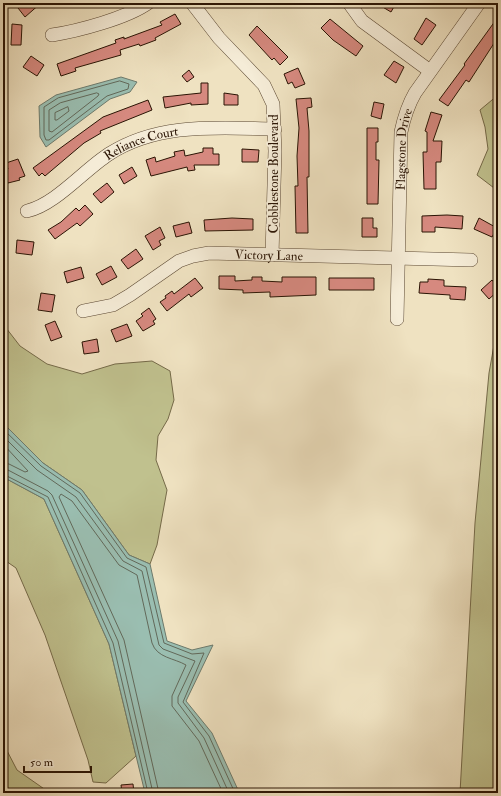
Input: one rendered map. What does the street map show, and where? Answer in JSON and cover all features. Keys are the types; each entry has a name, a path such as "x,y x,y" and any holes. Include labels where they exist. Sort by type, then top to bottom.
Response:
{"street":[{"path":"52,35 68,33 127,14 148,3"},
{"name":"Cobblestone Boulevard","path":"192,3 219,38 264,85 273,104 275,129 272,255"},
{"path":"348,3 362,21 430,71"},
{"name":"Flagstone Drive","path":"396,319 401,140 403,120 409,103 479,3"},
{"name":"Reliance Court","path":"26,211 35,209 47,203 108,155 138,140 167,131 188,128 275,129"},
{"name":"Victory Lane","path":"83,311 113,305 130,296 179,261 193,256 209,253 471,260"}],"green space":[{"path":"498,95 498,191 477,175 488,149 485,127 480,110"},
{"path":"3,324 20,346 47,364 82,374 115,364 152,361 170,371 174,400 168,419 158,436 156,460 167,490 157,545 150,564 129,555 82,490 43,463 3,423"},
{"path":"496,334 498,334 498,793 460,793 475,523 489,373"},
{"path":"3,477 44,499 109,644 136,756 106,783 93,782 88,760 45,635 16,568 3,559"},
{"path":"3,743 17,770 50,793 3,793"}],"water":[{"path":"121,77 137,82 130,92 110,99 46,147 40,137 39,106 56,95"},
{"path":"3,423 43,463 82,490 129,555 150,564 167,641 192,650 213,645 186,701 212,733 239,792 241,793 145,793 109,644 44,499 3,477"}],"building":[{"path":"23,3 41,3 25,17 18,8"},
{"path":"376,3 396,3 391,12"},
{"path":"175,14 181,24 155,38 156,40 140,46 139,44 120,50 121,55 75,68 76,71 61,76 57,64 116,43 115,40 124,37 124,39 162,25 160,22"},
{"path":"498,17 498,37 469,82 466,80 448,106 439,100"},
{"path":"426,18 436,25 422,45 414,39"},
{"path":"330,19 363,46 356,56 333,40 321,28"},
{"path":"12,24 22,25 21,45 11,45"},
{"path":"257,26 288,57 280,65 274,58 272,60 249,35"},
{"path":"31,56 44,65 37,76 23,67"},
{"path":"394,61 404,67 396,83 384,75"},
{"path":"298,68 305,84 295,88 292,82 288,84 284,74"},
{"path":"189,70 194,77 187,82 182,76"},
{"path":"201,83 208,83 208,104 191,105 191,103 165,108 163,97 201,93"},
{"path":"224,93 238,95 238,105 224,105"},
{"path":"311,98 312,107 307,108 309,131 309,177 307,177 308,233 296,233 295,186 298,186 297,156 299,128 296,99"},
{"path":"148,100 152,110 100,131 101,133 84,143 45,176 42,173 39,176 33,168 103,117"},
{"path":"374,102 384,104 381,119 371,116"},
{"path":"431,112 442,115 433,141 442,141 441,162 436,162 436,189 424,189 423,152 427,152 427,132 425,131"},
{"path":"367,128 378,128 376,160 379,160 378,204 367,204"},
{"path":"203,148 213,148 213,154 219,154 219,165 194,165 195,170 188,171 187,167 151,176 146,160 155,157 156,162 175,156 174,152 184,150 185,156 203,152"},
{"path":"242,149 259,150 258,162 242,162"},
{"path":"18,159 25,176 19,178 20,180 8,183 4,171 8,169 6,163"},
{"path":"132,167 137,176 124,184 119,175"},
{"path":"107,183 114,192 101,203 93,194"},
{"path":"85,205 93,214 80,226 77,223 55,239 48,230 61,222 76,208 79,211"},
{"path":"422,216 463,216 462,229 435,227 435,232 422,232"},
{"path":"232,218 253,219 253,230 205,231 204,220"},
{"path":"362,218 373,218 373,228 377,228 377,237 362,237"},
{"path":"479,218 497,228 492,237 474,229"},
{"path":"189,222 192,233 176,237 173,226"},
{"path":"160,227 165,238 159,241 161,245 153,250 145,236"},
{"path":"17,240 34,242 32,255 16,253"},
{"path":"136,249 143,259 128,269 121,260"},
{"path":"111,266 117,277 102,285 96,274"},
{"path":"81,267 84,278 67,283 64,272"},
{"path":"219,276 235,276 235,281 252,280 252,277 262,277 262,281 282,282 282,277 316,277 316,295 270,297 270,292 243,293 243,290 219,289"},
{"path":"195,278 203,288 191,297 189,294 167,311 160,302 166,298 165,296 172,291 174,294"},
{"path":"329,278 374,278 374,290 329,290"},
{"path":"428,279 444,280 444,286 466,287 465,300 450,299 450,295 419,293 420,282 428,282"},
{"path":"492,280 498,287 498,291 489,299 481,290"},
{"path":"41,293 55,295 52,312 38,310"},
{"path":"149,308 156,319 153,321 155,324 143,331 136,321 143,316 141,314"},
{"path":"55,321 62,337 51,341 45,325"},
{"path":"127,324 132,336 116,342 111,330"},
{"path":"97,339 99,352 84,354 82,342"},
{"path":"133,784 134,793 122,793 121,785"}]}
